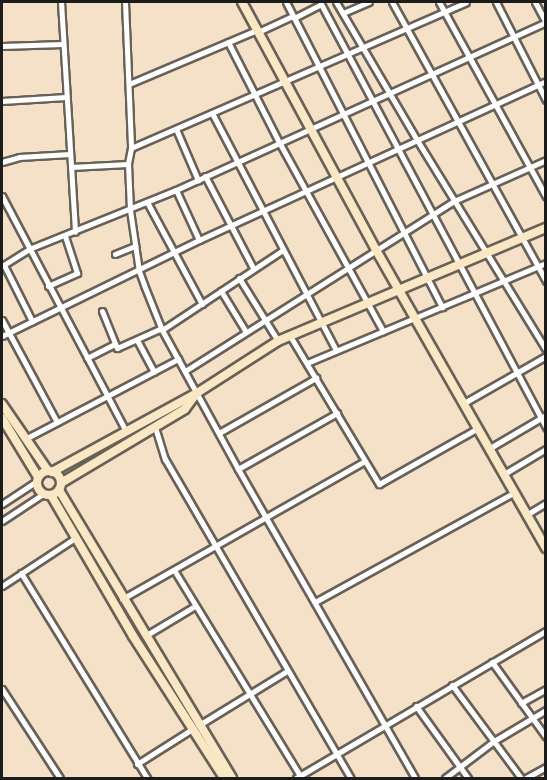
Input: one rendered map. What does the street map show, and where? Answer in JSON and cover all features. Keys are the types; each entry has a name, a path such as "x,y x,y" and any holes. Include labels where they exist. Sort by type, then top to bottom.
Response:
{"street":[{"path":"60,2 75,232"},
{"path":"125,2 131,148 128,164 130,210 139,271 162,329 196,393 415,778"},
{"path":"242,2 375,250 400,289 546,548"},
{"path":"286,2 429,277 442,307"},
{"path":"336,2 502,282 546,350"},
{"path":"344,14 369,2"},
{"path":"392,2 546,281"},
{"path":"439,2 546,197"},
{"path":"131,148 466,2"},
{"path":"496,2 546,100"},
{"path":"32,321 2,266 28,249 176,190 431,73 513,38 545,22 534,2"},
{"path":"129,84 321,4 460,264 515,374 543,417 546,428"},
{"path":"228,42 279,142 309,191 383,331"},
{"path":"2,46 63,44"},
{"path":"2,336 199,240 546,81"},
{"path":"2,101 66,97"},
{"path":"212,113 336,350"},
{"path":"176,129 198,180"},
{"path":"2,162 19,157 70,154"},
{"path":"185,371 454,201 546,160"},
{"path":"71,167 128,164"},
{"path":"206,176 253,268"},
{"path":"176,190 199,240"},
{"path":"2,196 126,431"},
{"path":"147,202 202,304"},
{"path":"2,504 50,471 196,393 278,341 546,228"},
{"path":"48,286 77,273 65,236"},
{"path":"115,254 135,246"},
{"path":"102,311 117,348 162,329 283,250"},
{"path":"307,363 546,263"},
{"path":"239,278 278,341"},
{"path":"221,291 246,332"},
{"path":"2,320 57,422"},
{"path":"290,336 379,484 478,428"},
{"path":"137,340 154,372"},
{"path":"87,357 115,344"},
{"path":"464,403 546,356"},
{"path":"24,440 178,359"},
{"path":"219,433 316,378"},
{"path":"2,521 185,409 196,393"},
{"path":"2,404 24,440 50,471 58,476 60,486 122,599 224,778"},
{"path":"238,469 337,413"},
{"path":"490,448 543,417"},
{"path":"2,418 37,479 38,489 47,495 134,636 232,778"},
{"path":"155,427 165,459 351,778"},
{"path":"504,474 546,449"},
{"path":"122,599 365,461"},
{"path":"315,602 515,492"},
{"path":"526,515 546,503"},
{"path":"2,586 75,538"},
{"path":"174,570 250,692 298,777 546,631"},
{"path":"21,573 147,778"},
{"path":"145,636 195,606"},
{"path":"492,662 546,737"},
{"path":"137,764 287,671"},
{"path":"452,685 521,778"},
{"path":"2,688 60,778"},
{"path":"521,703 546,689"},
{"path":"416,706 468,778"},
{"path":"445,778 494,741 546,710"},
{"path":"526,778 546,767"},
{"path":"537,772 542,778"}]}
